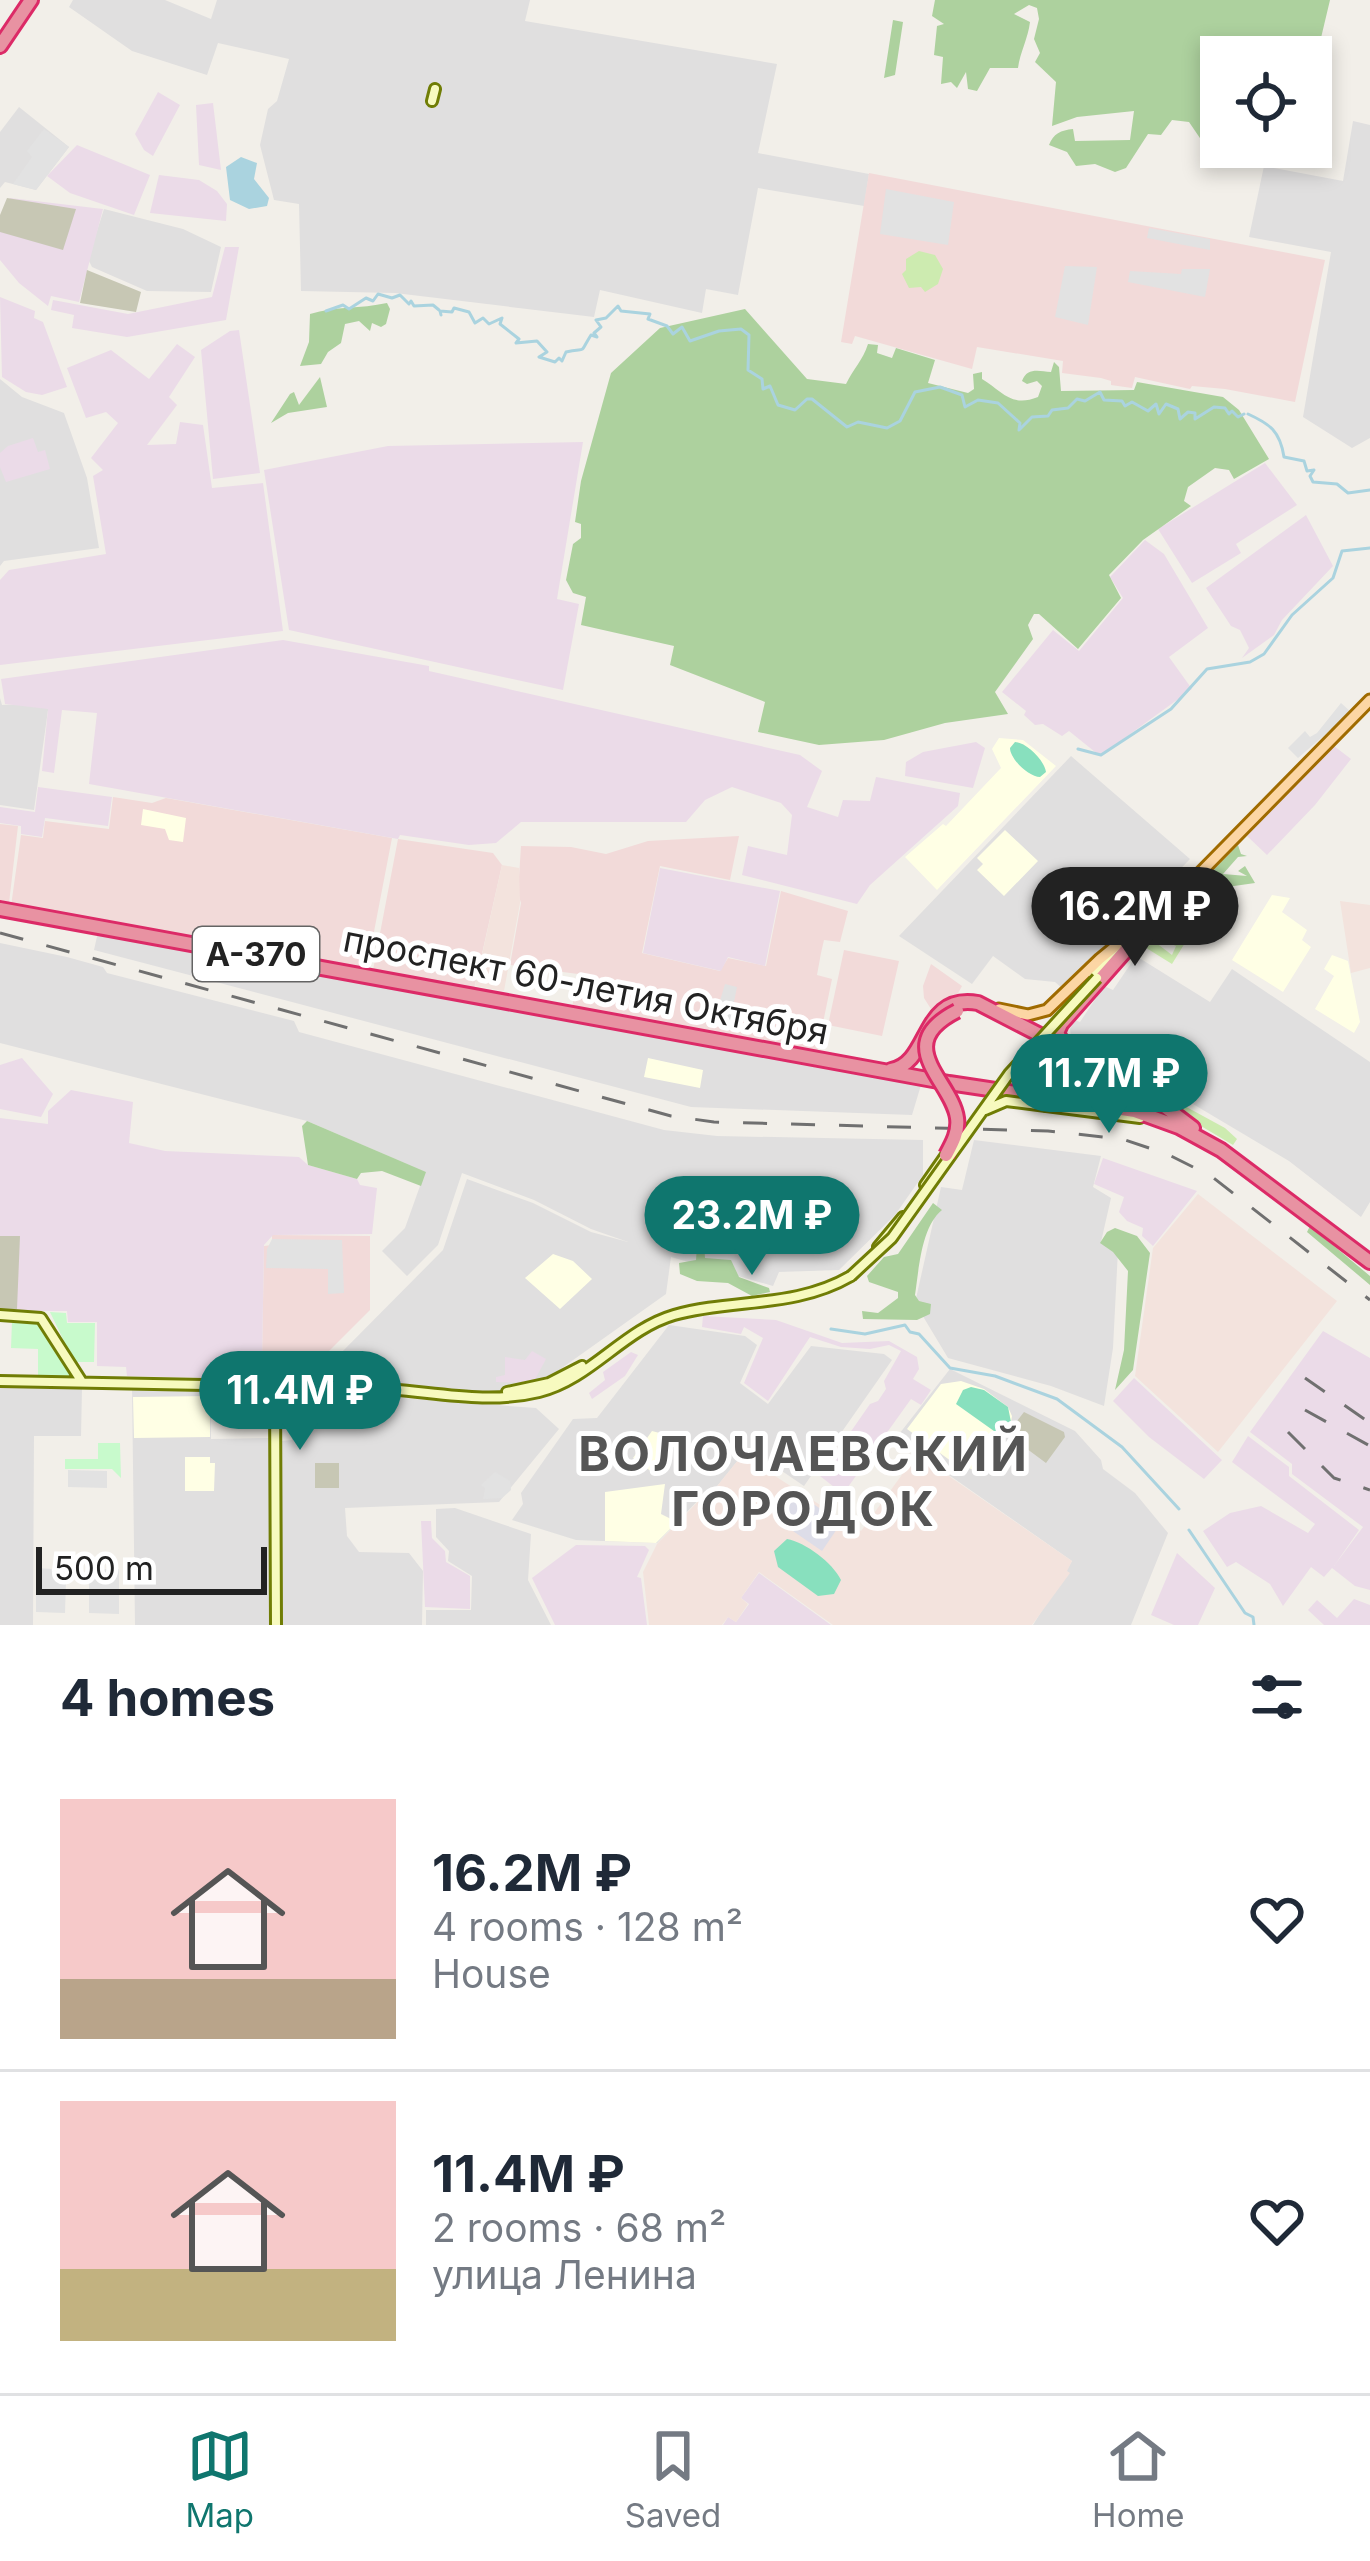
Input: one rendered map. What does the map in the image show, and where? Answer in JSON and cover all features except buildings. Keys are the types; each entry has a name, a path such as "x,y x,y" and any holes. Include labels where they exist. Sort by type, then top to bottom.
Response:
{"highway":[{"path":"0,46 32,0"},
{"name":"проспект 60-летия Октября","path":"0,909 931,1080 1103,1105 1179,1127 1220,1150 1370,1258"},
{"path":"1075,1055 1059,1041 1058,1030 1141,928"},
{"path":"878,1070 904,1067 940,1012 961,1006"},
{"path":"946,1155 957,1117 932,1074 928,1049 938,1024 961,1006"},
{"name":"проспект 60-летия Октября","path":"961,1006 987,1010 1117,1074 1246,1161 1370,1258"},
{"path":"920,1044 918,1068 931,1080"},
{"path":"1103,1105 1130,1099 1130,1088 1117,1074"}],"main road":[{"path":"431,101 434,89"},
{"path":"961,1006 1021,1015 1041,1012 1153,917 1370,700"},
{"path":"850,1274 889,1235 1006,1071 1141,928"},
{"path":"0,1381 508,1392 549,1383 576,1370 650,1320 716,1305 794,1296 850,1274 892,1238 1000,1086 1095,976"},
{"path":"1000,1086 1023,1061 1038,1054 1072,1064 1081,1075 1078,1085 1068,1092 1046,1084 1037,1073 1047,1045 1037,1035"},
{"path":"972,1125 998,1102 1179,1127"},
{"path":"0,1315 41,1318 83,1383"},
{"path":"69,1383 73,1372"},
{"path":"251,1386 269,1397 277,1410"},
{"path":"276,1625 277,1388"},
{"path":"277,1410 299,1389"}],"shaded area":[{"path":"73,0 165,0 211,19 217,0 530,0 525,21 777,64 758,153 869,174 864,206 758,188 738,295 706,289 702,313 600,290 594,317 395,293 301,291 299,204 274,200 260,145 268,109 277,101 289,59 218,43 207,75 132,51 69,7"},
{"path":"158,92 180,105 153,156 135,134"},
{"path":"213,103 221,170 199,165 196,105"},
{"path":"19,107 69,147 36,190 5,182 0,188 0,132"},
{"path":"1353,121 1370,125 1370,438 1352,448 1303,417 1331,252 1249,237 1264,168 1343,181"},
{"path":"44,129 69,147 36,190 13,184 32,157 27,151"},
{"path":"77,145 150,175 134,215 70,193 47,176"},
{"path":"869,173 1325,260 1295,402 1135,377 1132,388 1111,385 1101,378 1062,373 1063,361 977,347 972,369 855,336 852,344 841,342"},
{"path":"159,175 199,180 217,191 227,204 226,221 150,213"},
{"path":"886,189 954,202 948,245 880,234"},
{"path":"7,198 76,209 63,250 0,232"},
{"path":"10,198 103,209 79,302 51,296 48,306 0,260 0,220"},
{"path":"104,209 183,229 221,247 211,292 147,291 92,267 88,259"},
{"path":"1149,228 1210,239 1210,250 1147,238"},
{"path":"225,247 239,247 226,320 127,337 72,328 74,315 51,310 53,300 128,314 212,297"},
{"path":"1065,266 1097,267 1088,325 1055,317"},
{"path":"1182,269 1210,269 1205,297 1128,282 1130,271 1181,274"},
{"path":"87,270 141,292 136,312 80,303"},
{"path":"0,297 35,311 34,318 43,322 67,387 42,395 26,392 2,377"},
{"path":"239,330 260,473 213,479 201,350"},
{"path":"177,344 195,357 169,397 177,405 147,445 176,444 180,422 203,425 212,488 263,483 283,631 0,665 0,580 9,570 106,554 93,476 103,470 91,458 118,423 106,412 86,418 67,368 111,350 149,379"},
{"path":"0,379 22,397 64,413 87,478 99,548 4,561 0,566"},
{"path":"33,438 38,452 45,450 50,469 6,482 0,453"},
{"path":"583,442 557,599 579,604 563,690 289,630 264,470 388,446"},
{"path":"1265,463 1297,505 1236,544 1241,553 1192,583 1158,529"},
{"path":"1306,515 1333,566 1282,620 1274,635 1242,658 1249,648 1240,630 1231,626 1206,588"},
{"path":"1145,540 1164,554 1208,628 1169,657 1192,689 1100,756 1069,731 1062,736 1043,724 1035,725 1002,692 1053,630 1079,651 1123,598 1110,577"},
{"path":"283,640 429,666 429,671 800,755 822,771 807,807 838,817 843,800 870,801 876,777 960,793 958,806 870,885 857,904 742,875 748,846 787,855 792,815 781,803 732,787 705,800 686,822 521,822 496,843 469,845 400,835 398,839 89,784 97,713 62,710 54,773 42,771 48,709 5,704 1,679"},
{"path":"0,698 2,705 49,703 34,810 0,805"},
{"path":"1341,703 1351,712 1298,758 1288,748 1305,731 1310,737 1317,733"},
{"path":"999,738 1023,740 1056,766 937,890 905,857 946,826 1001,768 992,749"},
{"path":"976,742 985,748 973,788 905,776 906,762 923,752"},
{"path":"1334,746 1351,759 1267,855 1247,836"},
{"path":"1071,756 1190,859 1063,989 1055,982 1025,979 993,956 972,984 899,936"},
{"path":"38,787 112,797 108,826 45,818 42,837 21,834 21,826 0,823 0,807 35,812"},
{"path":"113,797 152,803 166,798 392,838 367,968 11,906 21,835 43,838 45,821 109,829"},
{"path":"143,809 186,818 183,842 169,840 165,829 141,825"},
{"path":"0,824 18,826 9,903 0,902"},
{"path":"1005,830 1038,861 1004,896 977,870 983,864 977,858"},
{"path":"739,836 730,880 660,866 642,953 720,971 728,958 766,966 781,891 848,911 840,942 824,940 821,953 817,975 832,979 817,1052 572,1008 578,974 510,965 521,903 521,846 571,847 606,854 648,841"},
{"path":"398,839 493,853 502,865 474,989 373,970"},
{"path":"502,865 519,868 520,903 504,991 475,986"},
{"path":"660,868 780,891 765,966 728,957 721,971 643,953"},
{"path":"1272,895 1290,898 1282,912 1307,930 1302,940 1311,947 1283,992 1232,960"},
{"path":"1340,901 1370,905 1370,968 1351,973"},
{"path":"98,932 921,1085 912,1115 691,1107 94,950"},
{"path":"0,943 103,967 107,973 294,1021 299,1032 664,1130 717,1136 923,1140 923,1175 895,1215 839,1270 779,1272 773,1286 671,1257 666,1294 538,1385 483,1393 333,1382 334,1360 443,1250 467,1179 533,1203 591,1232 628,1242 462,1173 438,1245 407,1276 382,1251 405,1228 425,1172 307,1121 0,1043"},
{"path":"844,950 899,961 882,1036 828,1025"},
{"path":"1332,955 1348,961 1360,1022 1354,1033 1315,1009 1334,976 1324,969"},
{"path":"1136,956 1210,1002 1232,969 1370,1062 1370,1202 1361,1217 1289,1161 1092,1044 1087,1048 1071,1038 1075,1020 1080,1022 1104,986 1113,990"},
{"path":"931,964 962,986 956,997 931,1009 923,986"},
{"path":"725,984 737,987 729,1027 713,1024"},
{"path":"22,1058 53,1094 41,1117 0,1109 0,1065"},
{"path":"648,1058 703,1070 700,1088 644,1077"},
{"path":"71,1090 133,1102 129,1143 165,1151 299,1157 308,1165 377,1188 372,1234 273,1235 264,1245 262,1360 256,1361 255,1379 127,1376 126,1367 97,1366 97,1322 68,1322 67,1311 0,1311 0,1118 48,1124 48,1111"},
{"path":"974,1140 1101,1156 1093,1187 1111,1198 1101,1242 1118,1250 1113,1348 1104,1406 948,1358 915,1303 941,1187 962,1190"},
{"path":"1103,1158 1197,1191 1153,1246 1142,1236 1143,1228 1119,1212 1124,1197 1094,1184"},
{"path":"1198,1194 1337,1301 1218,1452 1135,1376 1153,1248"},
{"path":"272,1235 370,1236 370,1310 309,1371 262,1360 264,1246 272,1245"},
{"path":"0,1236 20,1236 17,1309 0,1309"},
{"path":"272,1239 342,1240 344,1293 328,1294 328,1269 266,1268"},
{"path":"553,1254 573,1261 592,1279 560,1309 525,1278"},
{"path":"703,1316 776,1320 842,1343 889,1341 917,1357 919,1369 913,1379 931,1390 921,1405 911,1399 843,1494 820,1476 870,1404 886,1389 884,1381 901,1351 889,1345 841,1347 810,1337 768,1401 744,1383 763,1338 744,1327 741,1334 702,1327"},
{"path":"669,1325 745,1336 757,1345 740,1383 768,1404 811,1346 884,1354 892,1360 804,1486 748,1448 714,1490 709,1489 657,1543 576,1540 512,1520 523,1504 521,1493 573,1419 597,1418"},
{"path":"1323,1331 1370,1358 1370,1590 1355,1586 1332,1568 1324,1577 1311,1567 1283,1606 1270,1584 1236,1562 1227,1567 1203,1531 1230,1513 1261,1506 1308,1533 1315,1524 1232,1462 1248,1436 1289,1467 1289,1476 1359,1530 1334,1566 1363,1527 1292,1474 1292,1464 1250,1432"},
{"path":"532,1351 546,1359 533,1383 496,1382 496,1377 505,1375 505,1357 525,1360"},
{"path":"631,1352 638,1355 625,1376 592,1399 589,1393 605,1380 603,1372"},
{"path":"950,1369 1075,1431 1101,1460 1103,1469 1135,1493 1168,1533 1131,1625 1033,1625 1072,1561 896,1438"},
{"path":"1134,1378 1222,1460 1204,1479 1149,1437 1113,1401"},
{"path":"961,1381 984,1389 1008,1407 1012,1416 975,1471 969,1468 966,1472 907,1429 941,1384"},
{"path":"0,1387 82,1388 81,1436 34,1436 33,1625 0,1625"},
{"path":"132,1387 210,1389 211,1439 270,1438 272,1625 135,1625"},
{"path":"361,1395 536,1408 559,1429 499,1502 345,1508 347,1536 359,1552 409,1553 423,1571 422,1625 281,1625 281,1441 292,1440 292,1396"},
{"path":"210,1396 210,1437 134,1438 133,1397"},
{"path":"1024,1412 1064,1432 1046,1463 1007,1434"},
{"path":"652,1431 671,1436 667,1469 652,1472 633,1458"},
{"path":"917,1454 1072,1561 1070,1573 1032,1625 833,1625 759,1572 741,1598 748,1604 736,1622 728,1617 722,1625 649,1625 643,1572 657,1544 714,1490 742,1455 861,1531"},
{"path":"185,1457 210,1457 210,1463 215,1463 214,1491 185,1491"},
{"path":"315,1463 339,1463 339,1488 315,1488"},
{"path":"68,1470 107,1471 107,1488 68,1487"},
{"path":"495,1472 510,1481 511,1490 502,1498 483,1499 481,1485"},
{"path":"665,1484 661,1514 677,1522 656,1543 605,1541 605,1492"},
{"path":"793,1490 841,1523 822,1551 774,1518"},
{"path":"455,1508 531,1534 528,1580 551,1625 426,1625 426,1610 471,1610 472,1576 448,1561 449,1551 436,1537 436,1509"},
{"path":"421,1521 431,1521 432,1538 445,1551 446,1562 470,1576 470,1609 425,1607"},
{"path":"576,1545 645,1546 649,1550 637,1577 641,1578 647,1625 555,1625 532,1578"},
{"path":"1177,1553 1215,1588 1198,1625 1174,1625 1151,1615"},
{"path":"36,1568 53,1569 66,1580 65,1613 36,1612"},
{"path":"104,1569 119,1569 119,1614 89,1613 89,1580"},
{"path":"759,1573 831,1625 723,1625 728,1617 736,1622 749,1604 741,1598"},
{"path":"1354,1599 1370,1605 1370,1625 1324,1625 1308,1610 1317,1600 1337,1618"}],"green space":[{"path":"935,0 1330,0 1321,36 1200,36 1200,138 1189,122 1172,120 1161,135 1148,134 1126,168 1115,172 1095,164 1076,166 1067,152 1049,145 1058,133 1073,129 1075,141 1130,140 1134,111 1077,117 1052,126 1056,82 1035,62 1040,53 1034,39 1037,8 1029,5 1014,14 1030,22 1018,68 990,68 977,91 968,89 966,72 957,88 951,82 941,84 943,57 934,55 937,26 944,24 932,16"},
{"path":"893,20 903,22 895,75 884,78"},
{"path":"919,251 935,255 943,269 938,284 925,292 921,287 909,288 902,274 906,259"},
{"path":"387,303 386,324 372,323 370,331 359,321 345,324 341,343 321,364 300,366 309,342 310,314"},
{"path":"745,309 807,379 846,384 868,344 878,345 877,353 892,358 896,348 935,360 928,383 968,393 974,389 973,374 982,372 982,379 1021,401 1038,397 1042,386 1037,381 1027,384 1024,377 1034,371 1051,372 1054,362 1059,367 1061,391 1134,390 1137,382 1223,397 1239,410 1269,459 1234,479 1229,470 1215,468 1188,487 1184,501 1191,506 1143,540 1109,575 1121,598 1078,649 1034,614 1028,625 1033,639 995,692 1008,714 945,723 884,740 819,745 758,732 765,702 670,665 674,646 581,625 586,597 573,593 566,580 573,544 581,538 581,524 575,522 581,481 611,373 660,328"},
{"path":"320,377 327,407 288,413 271,423 290,394 294,392 299,405"},
{"path":"1015,742 1034,753 1046,772 1040,777 1021,767 1010,748"},
{"path":"1238,845 1247,856 1238,857 1223,874 1247,876 1238,871 1245,866 1255,883 1192,892"},
{"path":"1227,889 1228,900 1205,927 1191,929 1164,917 1170,908 1186,906 1194,912 1206,903 1205,895"},
{"path":"1136,897 1144,903 1139,912 1142,917 1126,934 1117,926 1113,929 1122,938 1114,936 1105,944 1097,939 1113,922 1130,917 1122,913"},
{"path":"1164,924 1188,938 1172,964 1143,946 1151,939 1172,955 1176,946 1153,936 1162,927 1182,942"},
{"path":"1069,1043 1237,1139 1233,1145 1071,1049"},
{"path":"1045,1055 1070,1066 1077,1073 1075,1084 1066,1088 1043,1079 1039,1072"},
{"path":"307,1121 426,1172 421,1186 382,1171 361,1173 357,1179 308,1165 302,1126"},
{"path":"933,1203 942,1210 925,1238 915,1295 931,1304 930,1314 917,1320 863,1319 862,1311 878,1313 898,1298 898,1292 869,1282 867,1276 884,1257 898,1254"},
{"path":"1310,1226 1370,1276 1370,1285 1307,1232"},
{"path":"1115,1228 1137,1236 1150,1253 1133,1370 1115,1390 1124,1350 1128,1271 1100,1243"},
{"path":"704,1241 705,1258 731,1260 739,1277 770,1292 752,1296 728,1283 697,1281 680,1274 679,1263 696,1260 697,1246"},
{"path":"50,1312 66,1313 67,1323 95,1323 94,1362 74,1362"},
{"path":"12,1321 37,1321 44,1326 71,1376 38,1376 38,1349 11,1348"},
{"path":"971,1387 1008,1407 1011,1422 1001,1436 956,1404 963,1390"},
{"path":"98,1443 120,1443 121,1478 112,1469 65,1469 65,1459 98,1459"},
{"path":"787,1539 810,1549 832,1567 841,1580 834,1594 818,1596 778,1567 774,1551"}],"water":[{"path":"241,157 257,163 254,179 269,198 267,206 249,209 230,200 226,167"}],"waterway":[{"path":"326,311 343,305 349,309 366,298 373,301 378,294 400,295 414,306 433,305 439,310"},
{"path":"441,315 440,311 454,308 469,312 475,323 502,318 500,324 519,339 516,343 537,341 547,352 539,357 555,362 562,361 566,352 582,349 591,335 597,337 594,333 601,327 596,320 606,318 618,306 621,311 650,314 648,319 667,326 673,334 682,327 690,341 741,329 749,335 748,370 762,379 763,389 770,386 778,405 795,410 812,399 847,427 858,422 887,428 900,421 915,392 940,387 962,395 965,407 978,400 998,403 1020,423 1019,430 1032,417 1048,416 1052,410 1068,408 1077,399 1085,401 1100,392 1104,400 1122,401 1125,406 1132,402 1148,411 1156,404 1159,414 1166,404 1178,409 1180,419 1188,412 1195,413 1195,419 1214,407 1238,417 1244,414"},
{"path":"1248,414 1273,430 1284,457 1304,461 1307,471 1314,470 1313,482 1337,484 1348,493 1370,490"},
{"path":"1078,749 1101,755 1171,709 1207,669 1250,662 1264,654 1292,615 1333,578 1342,551 1370,548"},
{"path":"831,1329 865,1334 905,1325 950,1368 995,1376 1057,1399 1122,1447 1179,1509"},
{"path":"1189,1530 1245,1613 1253,1617 1254,1625"}],"railway":[{"path":"0,933 671,1116 714,1122 1048,1131 1122,1139 1211,1176 1370,1300"},
{"path":"1305,1378 1370,1423"},
{"path":"1305,1410 1370,1446"},
{"path":"1288,1432 1334,1478 1370,1490"}],"district":[{"name":"ВОЛОЧАЕВСКИЙ ГОРОДОК","path":"804,1482"}]}
